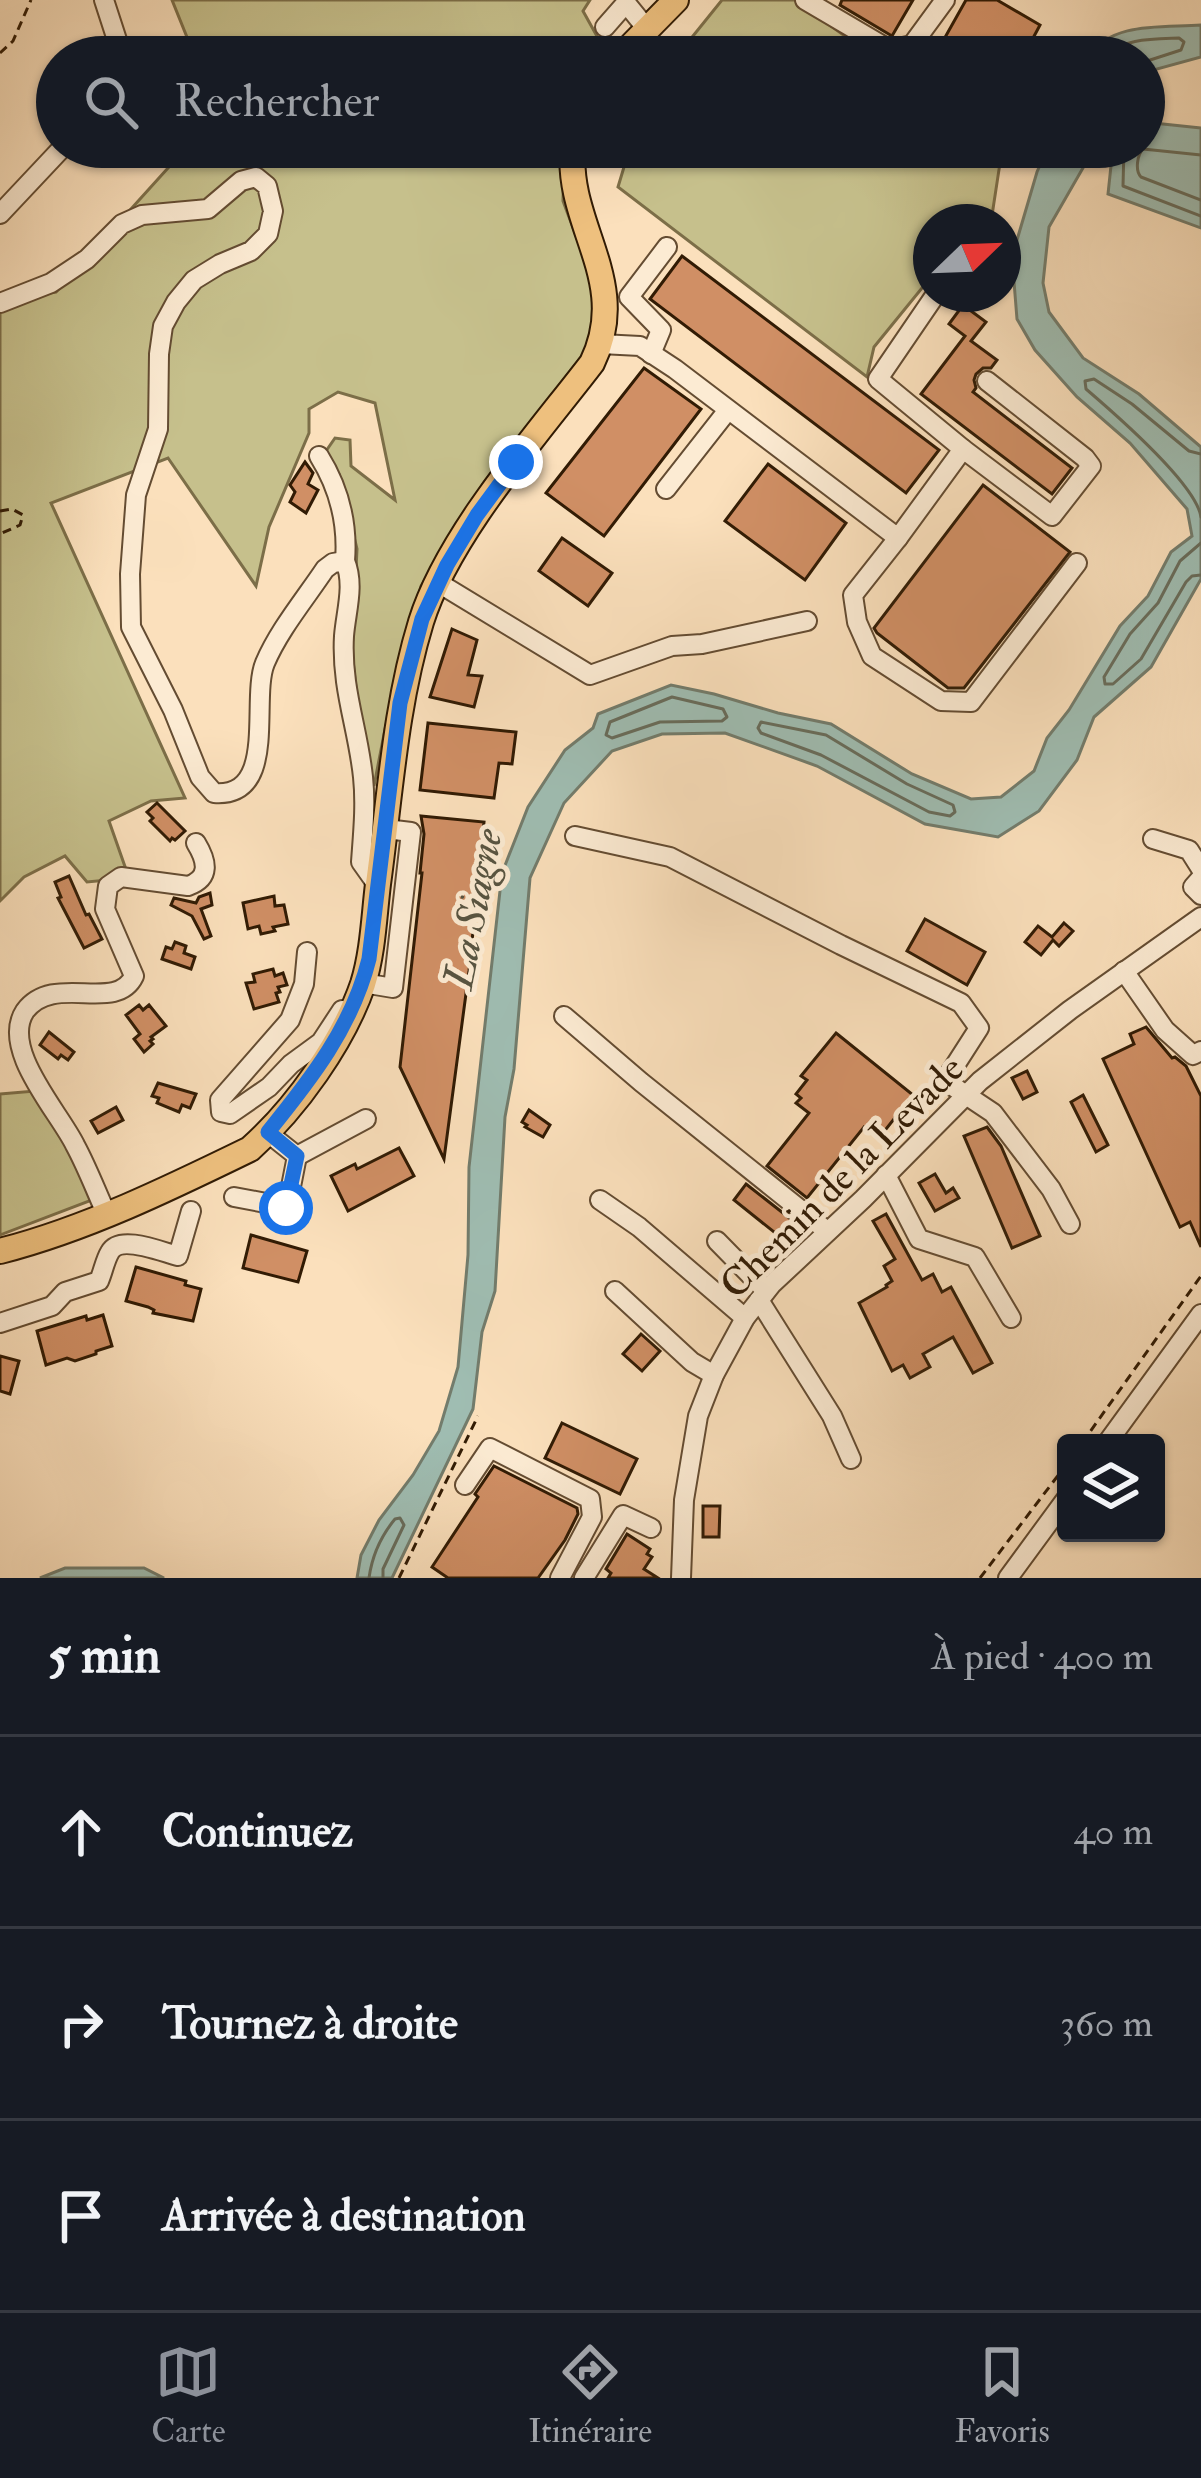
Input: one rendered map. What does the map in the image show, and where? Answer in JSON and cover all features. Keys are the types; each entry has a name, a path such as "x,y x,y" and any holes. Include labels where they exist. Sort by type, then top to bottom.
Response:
{"main road":[{"path":"640,36 676,0"},
{"path":"0,1251 106,1214 250,1149 330,1051 352,1011 369,959 400,703 422,619 437,582 477,515 592,363 601,344 604,283 573,168"}],"street":[{"path":"104,0 116,36"},
{"path":"805,0 866,36"},
{"path":"919,36 945,0"},
{"path":"605,27 626,3 647,29"},
{"path":"0,214 43,168"},
{"path":"0,303 51,283 87,260 122,224 142,215 208,209 241,181 256,177 267,186 273,211 268,234 251,250 194,280 163,326 158,429 136,495 130,626 173,710 200,777 214,793 229,794 241,788 254,764 263,666 326,569 345,561"},
{"path":"651,354 661,330 629,297 667,247"},
{"path":"924,312 878,379 1052,516 1091,466 988,380"},
{"path":"601,344 640,346 898,538"},
{"path":"666,489 728,410"},
{"path":"963,449 853,595 857,622 872,656 941,701 971,702 1077,563"},
{"path":"319,456 334,478 347,534 346,694 363,775 361,862 378,886"},
{"path":"437,582 590,675 672,646 807,621"},
{"path":"307,952 304,984 290,1020 220,1100 221,1112 230,1114 269,1087 321,1042 361,989 393,988 411,832 386,829"},
{"path":"575,836 670,857 961,1003 979,1028 945,1081 993,1113 1051,1189 1070,1224"},
{"path":"1153,839 1189,850 1201,874 1193,886 1201,895"},
{"path":"106,1214 74,1142 29,1071 19,1039 20,1022 25,1011 47,995 125,989 134,976 104,909 108,886 121,877 196,884 206,867 196,843"},
{"name":"Chemin de la Levade","path":"681,1578 689,1459 698,1416 714,1375 763,1295 964,1096 1070,1010 1201,917"},
{"path":"1124,971 1165,1030 1193,1054 1201,1051"},
{"path":"564,1016 827,1231"},
{"path":"297,1156 367,1120"},
{"path":"268,1132 297,1156"},
{"path":"234,1197 286,1208 297,1156"},
{"path":"886,1175 920,1238 975,1257 1011,1318"},
{"path":"600,1200 639,1227 745,1318"},
{"path":"0,1323 52,1306 65,1292 99,1281 110,1250 117,1244 178,1256 191,1211"},
{"path":"717,1241 763,1295 851,1459"},
{"path":"615,1291 692,1362 714,1375"},
{"path":"1114,1434 1201,1314"},
{"path":"465,1485 490,1448 590,1498 592,1517 560,1578"},
{"path":"1008,1578 1057,1511"},
{"path":"584,1578 623,1515 651,1528"}],"path":[{"path":"0,53 13,41 31,0"},
{"path":"0,511 12,509 23,515 20,525 0,534"},
{"path":"1088,1434 1201,1276"},
{"path":"399,1578 478,1417"},
{"path":"980,1578 1057,1477"}],"shaded area":[{"path":"172,0 590,0 583,11 597,36 187,36"},
{"path":"722,0 795,0 845,36 693,36"},
{"path":"168,168 564,168 563,201 594,284 592,343 484,482 421,586 374,786 352,652 357,549 339,474 324,454 335,438 350,440 351,466 395,500 375,403 338,392 309,409 309,433 269,527 256,586 168,458 51,503 185,798 151,801 109,821 129,878 87,882 65,856 24,877 0,901 0,300 56,292"},
{"path":"624,168 999,168 994,204 913,204 913,299 874,347 867,377 618,187"},
{"path":"35,1091 92,1200 0,1235 0,1094"}],"water":[{"path":"1201,25 1201,57 1165,67 1165,36 1113,36 1154,27"},
{"path":"1165,124 1201,128 1201,228 1108,194 1111,168 1165,168"},
{"path":"1039,168 1083,168 1049,227 1043,283 1049,312 1083,358 1139,394 1201,447 1201,579 1151,667 1094,717 1077,760 1039,811 998,837 925,824 817,766 725,733 662,734 612,751 564,803 530,878 514,1069 505,1117 495,1291 482,1332 473,1409 392,1578 357,1578 361,1555 379,1520 439,1431 458,1367 468,1255 469,1167 502,873 528,807 565,750 593,728 598,714 671,685 831,724 912,774 971,799 1001,797 1034,771 1047,738 1120,626 1148,596 1171,552 1192,536 1187,509 1130,443 1077,397 1035,350 1017,319 1016,312 1021,312 1021,226"},
{"path":"65,1568 144,1568 164,1578 40,1578"}],"building":[{"path":"842,0 913,0 892,36 840,5"},
{"path":"966,0 997,0 1040,25 1034,36 946,36"},
{"path":"682,256 939,450 906,493 650,299"},
{"path":"958,312 972,312 986,322 971,341 997,360 976,374 973,392 1072,468 1052,494 921,394 965,336 949,324"},
{"path":"644,368 701,409 604,536 546,493"},
{"path":"305,462 313,473 308,484 318,490 306,513 290,502 295,492 290,485"},
{"path":"768,464 846,523 805,580 725,521"},
{"path":"983,485 1070,552 964,688 948,688 874,628"},
{"path":"562,538 612,573 588,606 539,571"},
{"path":"452,629 477,640 468,675 482,676 474,707 430,697"},
{"path":"428,723 516,732 512,764 499,763 494,798 420,790"},
{"path":"157,803 185,831 175,840 170,841 150,821 153,818 147,812"},
{"path":"421,816 484,822 444,1159 400,1067 422,873"},
{"path":"69,876 102,939 84,948 58,898 55,882"},
{"path":"210,893 212,905 201,909 211,936 204,939 192,916 171,905 174,898 196,903"},
{"path":"274,896 275,906 284,905 288,924 261,934 259,926 248,929 243,903"},
{"path":"925,919 985,952 967,985 907,951"},
{"path":"1064,923 1073,931 1059,946 1053,940 1041,955 1025,942 1038,926 1052,937"},
{"path":"175,942 195,957 191,969 162,959 166,947 172,949"},
{"path":"273,969 275,976 283,973 287,985 278,987 279,1002 254,1009 246,983 255,982 253,974"},
{"path":"139,1005 143,1010 149,1005 166,1026 151,1037 153,1044 144,1052 134,1039 140,1034 126,1015"},
{"path":"1146,1027 1172,1058 1186,1066 1201,1096 1201,1247 1190,1222 1180,1227 1103,1059 1134,1044 1130,1034"},
{"path":"49,1032 74,1052 68,1060 61,1055 58,1059 40,1045"},
{"path":"836,1033 913,1095 879,1138 864,1127 807,1198 767,1166 809,1113 796,1103 801,1098 796,1094 807,1080 801,1076"},
{"path":"1027,1071 1037,1092 1023,1099 1012,1078"},
{"path":"158,1083 196,1094 190,1108 182,1105 179,1112 157,1103 159,1098 152,1096"},
{"path":"1083,1095 1108,1145 1096,1152 1071,1102"},
{"path":"116,1107 123,1120 98,1133 91,1121"},
{"path":"529,1110 550,1125 543,1137 522,1122"},
{"path":"987,1127 1001,1146 1040,1236 1012,1248 964,1136"},
{"path":"399,1148 414,1176 348,1211 331,1176"},
{"path":"935,1174 946,1193 953,1188 959,1198 935,1211 919,1183"},
{"path":"746,1184 792,1220 779,1236 734,1200"},
{"path":"886,1214 922,1280 933,1274 942,1292 951,1287 992,1363 973,1373 953,1337 923,1354 930,1367 910,1378 903,1365 892,1371 859,1303 892,1281 884,1266 895,1259 873,1221"},
{"path":"251,1235 307,1251 298,1282 243,1268"},
{"path":"136,1267 201,1289 193,1321 153,1313 126,1301"},
{"path":"103,1315 112,1346 75,1361 67,1358 46,1365 37,1331"},
{"path":"641,1334 660,1351 642,1371 623,1354"},
{"path":"0,1356 19,1361 10,1394 0,1391"},
{"path":"562,1423 637,1459 620,1494 545,1458"},
{"path":"494,1466 577,1508 578,1514 538,1578 448,1578 432,1567"},
{"path":"703,1506 720,1506 719,1537 703,1537"},
{"path":"627,1534 650,1549 647,1554 652,1557 644,1569 658,1578 608,1578 611,1573 606,1569"}],"route":[{"path":"286,1208 297,1156 268,1132 330,1051 363,983 400,703 422,619 447,565 516,462"}],"water label":[{"name":"La Siagne","path":"474,909"}]}
